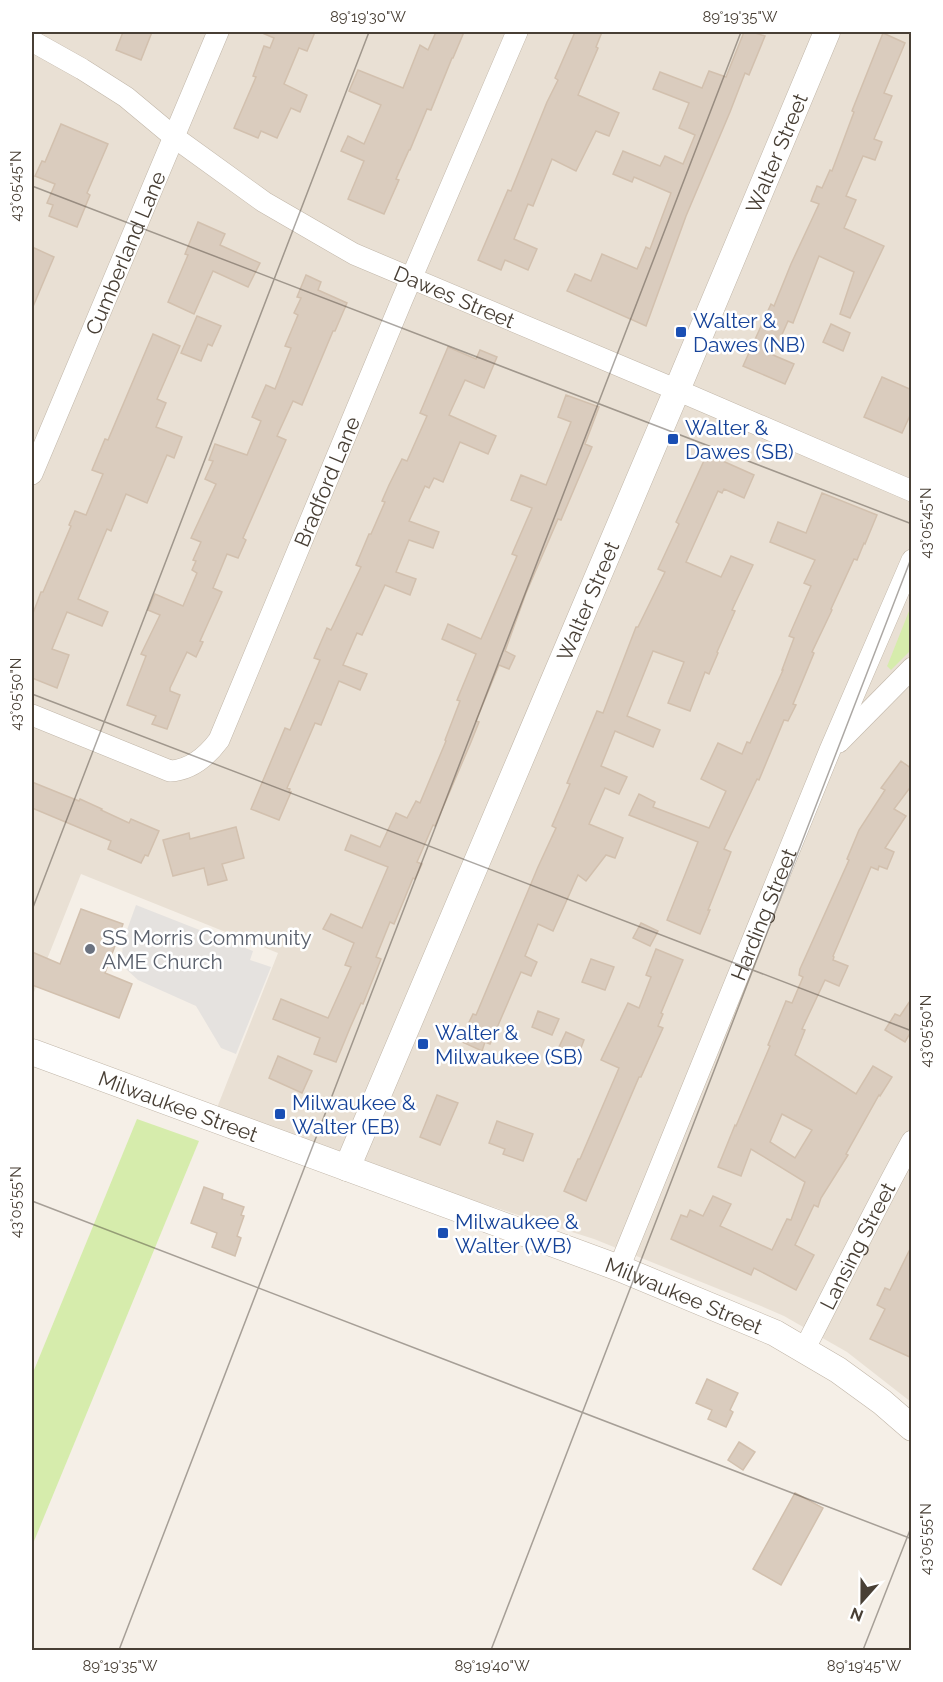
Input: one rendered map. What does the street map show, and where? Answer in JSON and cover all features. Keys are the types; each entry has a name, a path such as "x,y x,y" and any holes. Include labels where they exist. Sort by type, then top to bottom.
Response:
{"street":[{"name":"Cumberland Lane","path":"32,474 218,32"},
{"name":"Bradford Lane","path":"32,715 170,771 190,767 212,750 224,729 411,279 517,32"},
{"name":"Walter Street","path":"348,1168 827,32"},
{"name":"Dawes Street","path":"32,41 82,69 126,98 264,202 354,254 912,491"},
{"name":"Harding Street","path":"619,1268 830,750 912,560"},
{"path":"830,750 912,668"},
{"name":"Milwaukee Street","path":"32,1052 619,1268 775,1333 838,1370 873,1395 912,1428"},
{"name":"Lansing Street","path":"804,1350 882,1194 912,1141"}],"shaded area":[{"path":"32,32 911,32 911,1402 847,1352 784,1316 761,1306 594,1239 213,1118 278,953 81,874 32,997"},
{"path":"136,905 253,951 250,960 271,967 236,1054 221,1048 196,1006 138,980 126,969 122,957 123,941"}],"green space":[{"path":"911,606 911,650 891,670 887,666"},
{"path":"137,1119 199,1141 32,1546 32,1375"}],"building":[{"path":"123,32 152,32 141,60 116,50"},
{"path":"260,32 315,32 307,51 299,48 284,84 307,95 300,112 291,108 277,138 261,131 258,138 234,128 256,77 253,76 264,46 270,48 274,38"},
{"path":"436,32 464,32 431,110 427,109 396,179 399,180 384,214 348,199 364,161 341,151 348,136 364,144 381,105 349,91 358,70 403,88 420,45 428,50"},
{"path":"575,32 602,32 596,47 598,48 578,95 619,113 609,136 596,131 576,171 552,159 533,206 528,204 514,239 537,249 528,270 505,260 501,270 478,260 508,190 511,191 558,80 555,78"},
{"path":"744,32 765,36 749,75 745,73 686,216 646,326 567,291 575,274 591,281 602,254 637,269 646,247 650,249 671,193 634,177 632,182 613,174 623,151 660,166 665,156 683,164 695,135 679,128 689,103 653,89 660,72 702,88 709,71 726,77"},
{"path":"883,33 905,43 884,93 892,96 874,139 882,142 875,160 863,156 846,196 856,200 844,228 884,246 850,318 840,314 854,272 819,256 793,323 788,321 773,355 794,364 785,384 743,366 771,304 774,306 819,204 811,201 817,186 822,188 830,170 832,171 854,112 852,111"},
{"path":"61,124 108,144 87,193 90,195 77,227 49,216 53,205 47,203 55,184 35,176 42,161 45,162"},
{"path":"198,222 225,234 220,245 260,263 248,287 213,271 194,314 168,302 188,255 185,254"},
{"path":"32,247 54,257 32,309"},
{"path":"306,275 321,282 318,290 347,303 302,405 293,401 277,436 286,440 243,538 246,540 238,558 227,554 213,588 222,592 200,641 203,642 196,657 187,652 170,688 170,691 180,695 167,729 152,724 156,716 127,705 146,656 141,654 160,615 148,610 155,594 183,606 197,573 192,570 196,561 193,560 201,542 191,538 216,484 205,479 213,461 209,460 215,444 247,455 261,421 252,417 266,385 275,389 291,348 285,346 298,315 294,313 301,298 297,297"},
{"path":"197,316 221,326 212,346 208,344 201,361 181,353"},
{"path":"831,324 850,333 843,351 823,342"},
{"path":"153,334 180,346 157,399 166,403 156,427 182,437 174,458 167,455 147,503 126,494 111,531 107,529 78,599 108,612 102,626 67,612 52,649 69,655 57,688 32,678 32,616 71,526 69,525 75,511 86,515 103,474 92,470 105,439 108,440"},
{"path":"448,347 476,359 480,350 497,357 484,388 465,380 449,415 496,436 488,454 460,442 443,482 434,478 429,488 425,486 409,521 439,532 433,548 409,540 396,572 416,579 410,595 385,585 362,635 357,633 343,665 367,674 360,690 339,681 321,725 315,723 287,788 291,792 279,820 251,809 285,728 290,730 320,660 314,658 327,628 331,630 361,567 356,565 385,502 382,501 389,485 402,459 407,461 427,416 420,413"},
{"path":"882,377 912,390 912,411 902,433 864,417"},
{"path":"566,395 599,407 585,444 592,447 561,520 558,519 526,593 505,651 515,656 509,669 499,665 476,721 479,722 471,742 417,862 422,864 415,879 413,878 394,924 390,922 376,957 381,959 336,1062 314,1054 320,1038 273,1019 281,999 328,1018 351,967 345,965 354,943 323,929 331,914 362,928 388,867 345,850 351,835 380,847 396,813 407,818 416,801 420,803 446,741 460,701 457,700 476,654 442,639 448,624 481,639 517,556 512,554 532,508 511,500 521,475 546,485 571,422 558,417"},
{"path":"707,454 754,475 744,498 724,489 722,493 718,491 686,562 721,577 731,556 753,565 732,610 735,611 709,674 705,672 690,711 668,703 684,662 653,651 627,716 660,730 653,747 615,731 601,766 627,777 619,794 605,788 589,824 623,838 615,858 606,855 586,881 578,875 553,931 538,924 525,956 537,962 531,976 521,972 490,1044 485,1042 482,1051 460,1041 473,1014 476,1015 556,828 552,826 570,784 567,783 597,711 603,713 636,627 665,572 658,569 679,524 676,522"},
{"path":"822,493 877,515 857,560 854,559 812,652 814,653 793,704 796,705 788,721 784,720 759,780 757,779 724,849 731,852 700,934 667,920 698,842 629,815 639,794 655,802 653,807 709,828 726,791 701,779 718,743 742,754 747,742 750,743 783,670 794,638 789,636 811,586 804,583 815,560 770,542 778,522 806,533"},
{"path":"901,761 912,769 912,785 894,809 906,816 885,848 894,852 887,869 879,866 878,870 871,867 833,956 833,960 848,966 839,986 825,980 802,1029 805,1030 795,1055 856,1094 873,1066 892,1077 879,1095 818,1207 814,1205 795,1245 814,1255 796,1290 754,1268 751,1275 671,1239 681,1215 687,1217 690,1210 703,1216 713,1196 731,1204 720,1226 772,1250 787,1219 791,1220 805,1182 751,1149 741,1176 718,1167 770,1046 768,1045 786,1001 792,1003 803,977 799,975 800,969 849,860 847,859 859,830 885,790 881,788","holes":["782,1114 812,1130 795,1158 770,1142"]},
{"path":"32,782 79,801 80,799 129,823 131,819 159,831 148,856 145,855 141,863 108,849 111,841 32,808"},
{"path":"236,827 244,858 222,864 227,880 208,885 204,868 173,876 163,840 189,833 190,839"},
{"name":"SS Morris Community AME Church","path":"81,909 123,924 105,973 132,984 119,1018 32,985 32,952 60,964"},
{"path":"641,923 658,931 650,946 633,938"},
{"path":"656,949 683,960 661,1013 663,1014 658,1026 663,1028 639,1077 586,1201 564,1191 619,1068 601,1060 628,1003 639,1008 651,977 646,975"},
{"path":"591,959 614,967 605,990 582,982"},
{"path":"912,998 912,1030 905,1042 885,1030 895,1014 900,1016"},
{"path":"538,1011 559,1019 552,1035 532,1027"},
{"path":"566,1032 584,1040 578,1056 559,1047"},
{"path":"278,1056 312,1071 302,1093 269,1078"},
{"path":"437,1095 458,1103 440,1145 420,1137"},
{"path":"497,1121 533,1134 523,1161 503,1154 505,1149 489,1143"},
{"path":"204,1187 223,1194 222,1199 244,1207 241,1215 244,1216 237,1236 241,1238 235,1256 212,1247 217,1233 191,1223"},
{"path":"912,1245 912,1358 870,1339 885,1309 877,1305 885,1288 890,1290"},
{"path":"707,1379 738,1393 730,1410 733,1412 726,1427 708,1419 712,1410 696,1403"},
{"path":"739,1442 755,1452 743,1470 728,1460"},
{"path":"795,1493 823,1508 781,1585 753,1569"}],"place":[{"name":"Walter & Dawes (NB)","path":"681,332"},
{"name":"Walter & Dawes (SB)","path":"673,439"},
{"name":"SS Morris Community AME Church","path":"90,949"},
{"name":"Walter & Milwaukee (SB)","path":"423,1044"},
{"name":"Milwaukee & Walter (EB)","path":"280,1114"},
{"name":"Milwaukee & Walter (WB)","path":"443,1233"}]}
